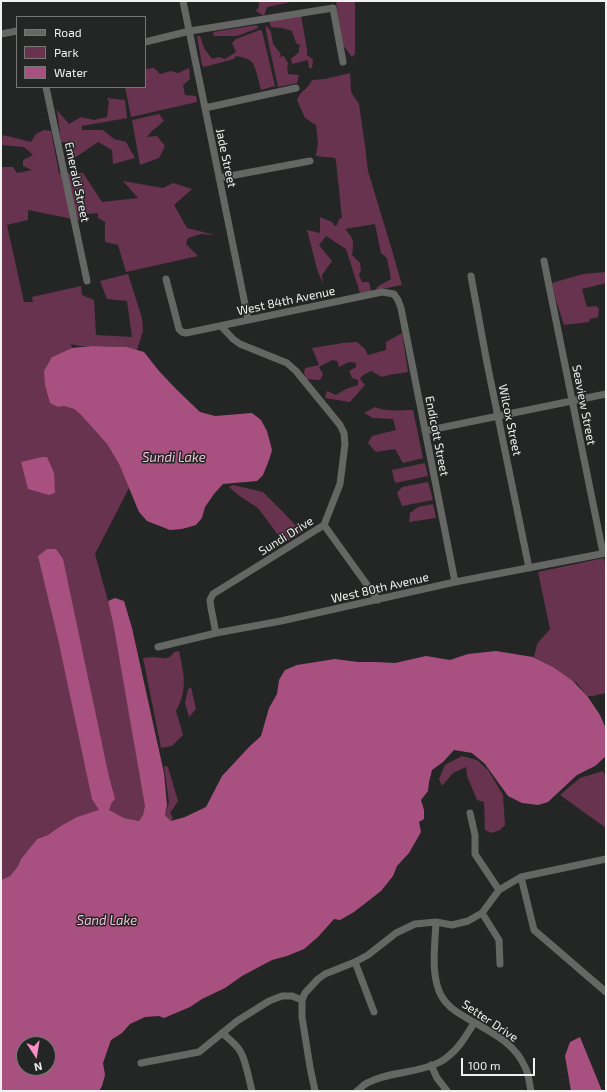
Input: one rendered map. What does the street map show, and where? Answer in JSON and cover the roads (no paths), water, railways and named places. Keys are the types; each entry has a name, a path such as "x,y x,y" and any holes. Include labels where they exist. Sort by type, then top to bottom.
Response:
{"street":[{"name":"Jade Street","path":"183,1 248,320"},
{"path":"146,42 190,31 333,8 343,62"},
{"path":"1,34 16,31"},
{"name":"Emerald Street","path":"46,88 87,281"},
{"path":"204,108 296,88"},
{"path":"219,178 310,161"},
{"name":"Seaview Street","path":"544,261 571,401 604,553"},
{"name":"Wilcox Street","path":"471,276 529,568"},
{"name":"West 84th Avenue","path":"166,279 179,329 186,333 382,292 394,294"},
{"name":"Endicott Street","path":"394,294 401,308 455,582"},
{"name":"Sundi Drive","path":"216,633 210,600 214,594 324,525 340,484 345,444 344,433 340,425 296,371 287,364 240,344 221,326"},
{"path":"425,431 606,394"},
{"path":"324,525 378,600"},
{"name":"West 80th Avenue","path":"158,647 216,633 281,621 455,582 604,553"},
{"path":"470,813 475,835 474,854 499,890"},
{"path":"315,1091 302,1017 302,1000 305,994 318,979 368,955 396,933 415,924 436,922 452,925 468,921 482,913 499,890 521,876 606,859"},
{"path":"521,876 534,930 606,992"},
{"path":"482,913 499,940 500,964"},
{"name":"Setter Drive","path":"436,922 434,960 436,981 442,998 454,1010 497,1036 513,1048 526,1068 531,1091"},
{"path":"355,962 374,1012"},
{"path":"141,1063 199,1052 237,1021 269,1001 282,996 292,996 302,1000"},
{"path":"357,1091 366,1083 384,1076 422,1069 440,1062 452,1053 460,1044 474,1023"},
{"path":"222,1033 231,1040 240,1051 252,1091"},
{"path":"431,1065 437,1078 448,1091"}],"water":[{"name":"Sundi Lake","path":"92,346 127,347 144,352 159,371 200,412 215,416 252,413 261,420 267,431 272,450 263,475 257,481 223,484 205,507 202,518 196,525 182,529 170,530 147,521 139,512 119,464 107,444 74,409 64,406 58,407 50,403 45,385 44,371 52,357 72,348"},
{"path":"47,457 54,473 55,493 49,495 28,489 21,462"},
{"name":"Sand Lake","path":"47,549 56,549 63,559 109,777 115,799 109,810 124,818 139,821 143,815 145,806 108,601 115,598 124,601 132,628 164,773 167,805 165,815 171,821 185,817 206,807 222,776 261,736 269,708 277,694 279,680 285,670 297,665 335,659 358,662 395,663 426,656 450,660 468,654 496,651 533,657 553,667 573,681 588,697 600,715 606,729 605,757 595,766 577,775 548,802 538,805 522,803 508,796 485,764 472,753 454,750 443,762 432,770 428,791 421,800 424,810 424,819 419,822 421,832 409,853 397,866 393,876 381,891 354,912 340,920 334,919 318,937 304,949 272,960 190,1007 164,1018 159,1016 145,1017 130,1024 122,1033 111,1040 103,1063 105,1075 99,1091 1,1091 1,880 10,876 37,839 48,835 77,817 99,810 92,799 58,639 38,556"},
{"path":"580,1037 602,1091 571,1091 565,1056 570,1042"}]}
